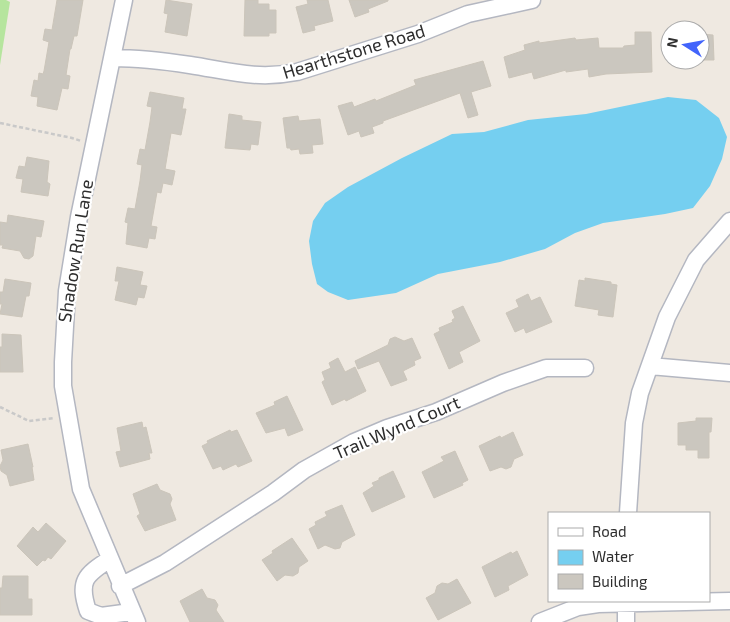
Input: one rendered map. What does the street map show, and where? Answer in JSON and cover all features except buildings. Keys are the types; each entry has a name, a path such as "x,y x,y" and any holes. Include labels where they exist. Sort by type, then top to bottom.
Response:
{"street":[{"name":"Shadow Run Lane","path":"110,559 86,578 83,595 88,611 101,616 134,617 82,488 63,386 66,292 79,217 124,0"},
{"name":"Hearthstone Road","path":"113,58 143,58 249,76 276,76 297,72 418,34 468,14 528,0"},
{"path":"628,512 634,423 640,393 667,317 696,260 730,221"},
{"path":"650,366 730,373"},
{"name":"Trail Wynd Court","path":"120,586 165,563 273,493 304,470 354,442 546,368 585,368"},
{"path":"710,601 730,601"},
{"path":"540,622 578,607 625,602 626,622"}],"path":[{"path":"0,123 95,144"},
{"path":"0,407 29,421 69,416"}],"green space":[{"path":"0,0 10,2 0,65"}],"water":[{"path":"668,97 696,100 719,118 727,137 722,159 710,186 693,208 603,223 575,233 545,249 500,262 438,274 396,293 348,300 328,292 317,284 309,241 313,221 325,203 348,187 402,158 452,134 484,132 528,120 586,114"}]}
